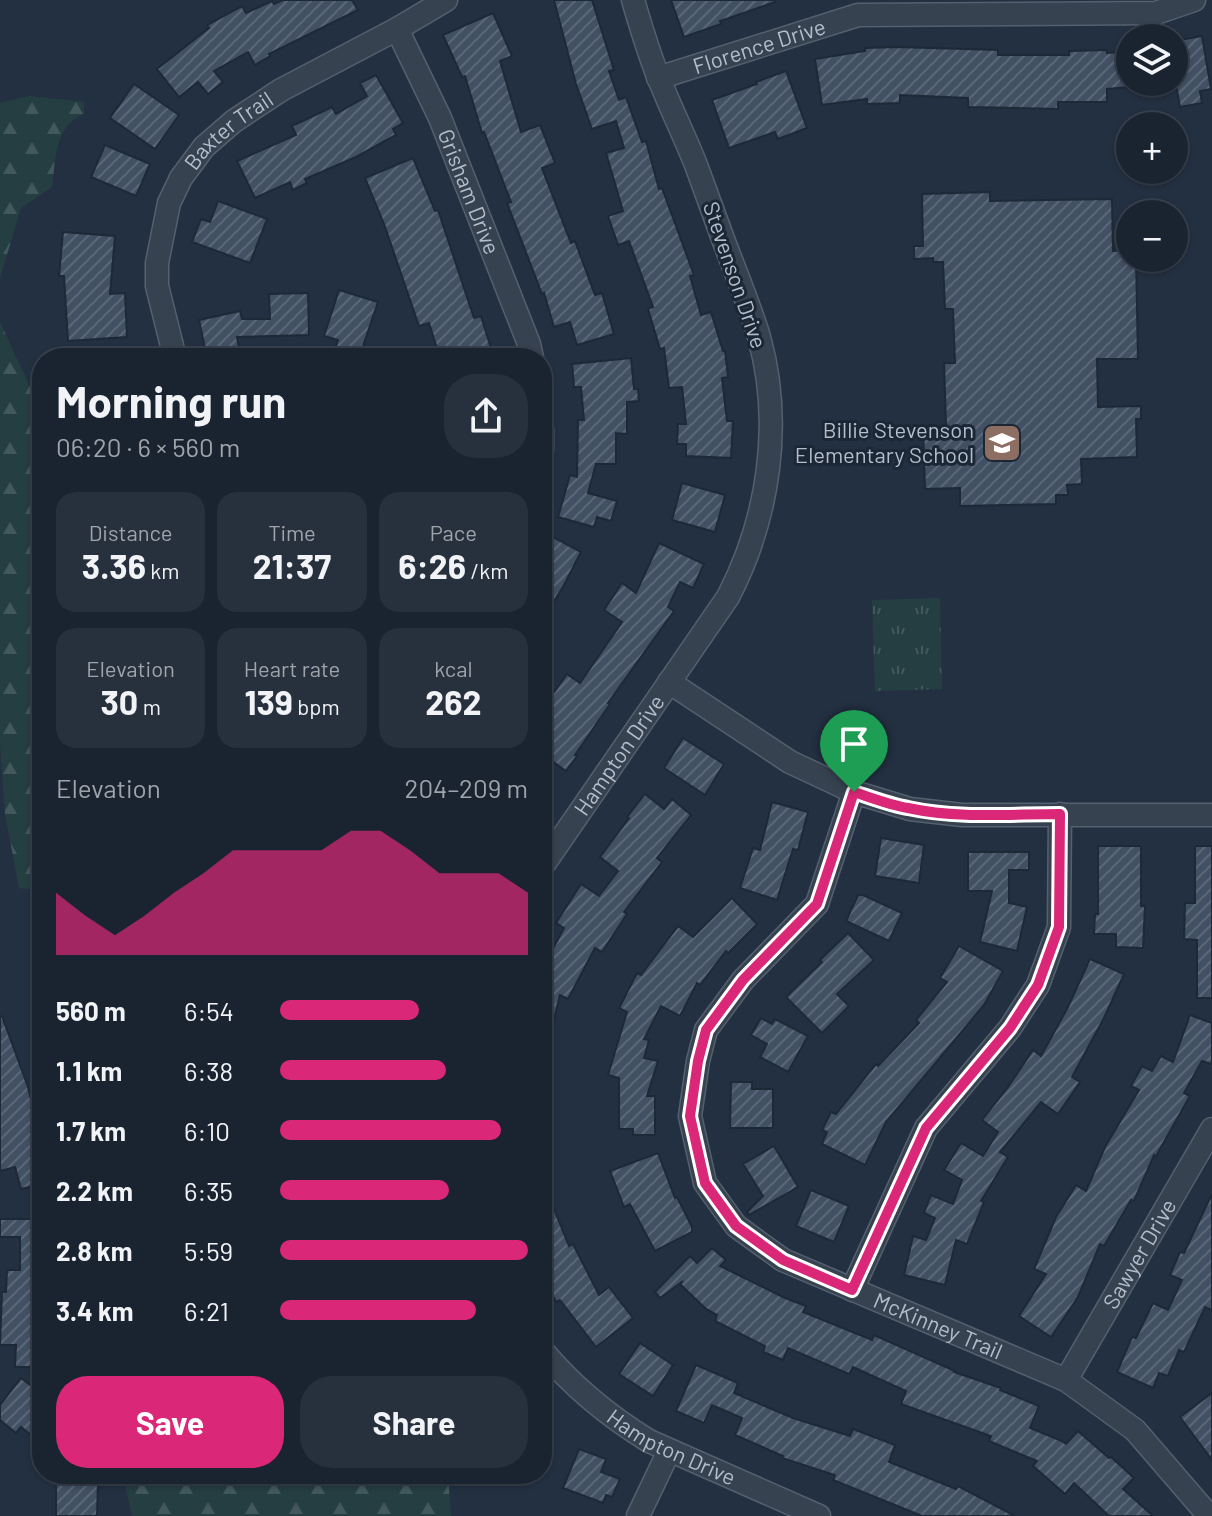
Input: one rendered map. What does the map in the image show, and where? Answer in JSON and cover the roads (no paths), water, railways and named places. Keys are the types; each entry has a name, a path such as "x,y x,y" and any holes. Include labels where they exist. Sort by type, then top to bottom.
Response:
{"street":[{"name":"Baxter Trail","path":"172,348 157,286 157,263 169,203 181,178 204,147 234,121 281,90 446,0"},
{"name":"Stevenson Drive","path":"633,0 658,78 695,164 758,336 768,381 770,454 763,501 739,576 669,682"},
{"name":"Florence Drive","path":"658,78 858,15 1156,13 1194,0"},
{"name":"Grisham Drive","path":"397,29 440,118 530,348"},
{"path":"669,682 772,752 854,792 910,809 962,815 1212,815"},
{"name":"Hampton Drive","path":"552,852 669,682"},
{"name":"McKinney Trail","path":"854,792 817,904 743,980 706,1030 690,1116 705,1183 736,1226 783,1260 1066,1380 1135,1430 1209,1516"},
{"path":"852,1290 926,1128 1010,1028 1038,985 1059,927 1060,814"},
{"name":"Sawyer Drive","path":"1066,1380 1212,1129"},
{"name":"Hampton Drive","path":"552,1362 629,1429 669,1451 819,1516"},
{"path":"638,1516 669,1451"}],"place":[{"name":"Billie Stevenson Elementary School","path":"1002,443"}]}
